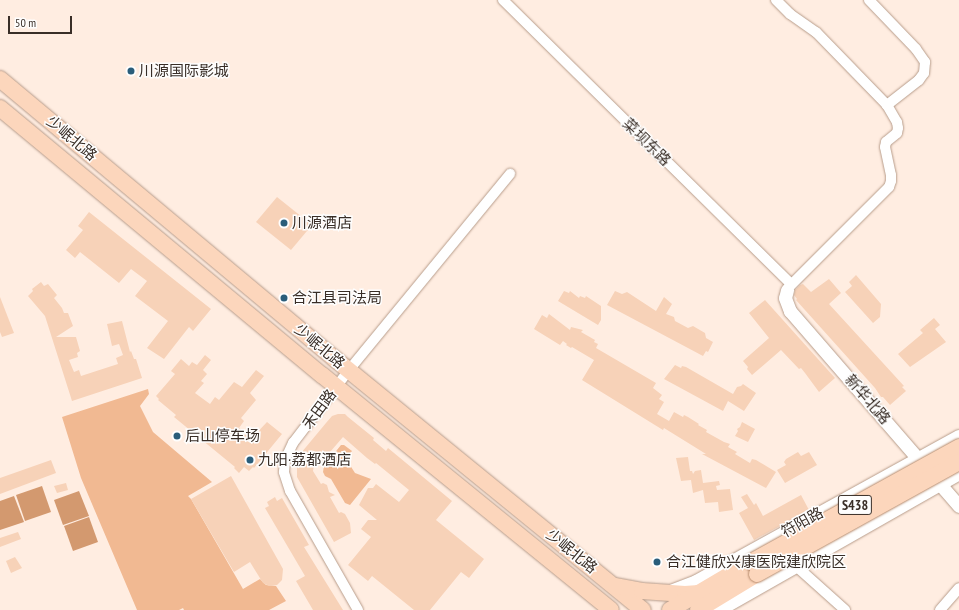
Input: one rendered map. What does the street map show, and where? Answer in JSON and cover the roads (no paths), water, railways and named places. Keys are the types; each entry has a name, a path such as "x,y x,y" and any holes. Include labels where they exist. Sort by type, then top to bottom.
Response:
{"main road":[{"name":"少岷北路","path":"0,79 349,370 562,542 643,610"},
{"name":"少岷北路","path":"0,108 548,559 604,607"},
{"name":"S438","path":"670,610 705,606 754,568 959,447"},
{"name":"S438","path":"754,568 959,462"},
{"path":"548,559 562,542"},
{"path":"615,586 636,590 664,592 705,606"}],"street":[{"name":"菜坝东路","path":"502,0 789,287"},
{"path":"776,0 790,14 816,32 888,105 897,122 898,128 897,134 886,142 885,148 891,175 889,187 789,287"},
{"path":"868,0 916,49 925,62 924,73 919,80 888,105"},
{"name":"禾田路","path":"358,610 294,499 284,472 287,452 336,386 510,174"},
{"name":"新华北路","path":"789,287 785,298 790,311 919,458 959,506"},
{"name":"符阳路","path":"664,592 679,590 959,436"},
{"path":"906,465 913,466 918,469 926,482 922,494"},
{"path":"705,606 796,566 959,473"},
{"path":"796,566 845,610"},
{"path":"940,610 959,588"}],"place":[{"name":"川源国际影城","path":"131,71"},
{"name":"川源酒店","path":"284,223"},
{"name":"合江县司法局","path":"284,298"},
{"name":"后山停车场","path":"177,436"},
{"name":"九阳·荔都酒店","path":"250,460"},
{"name":"合江健欣兴康医院建欣院区","path":"657,562"}]}
